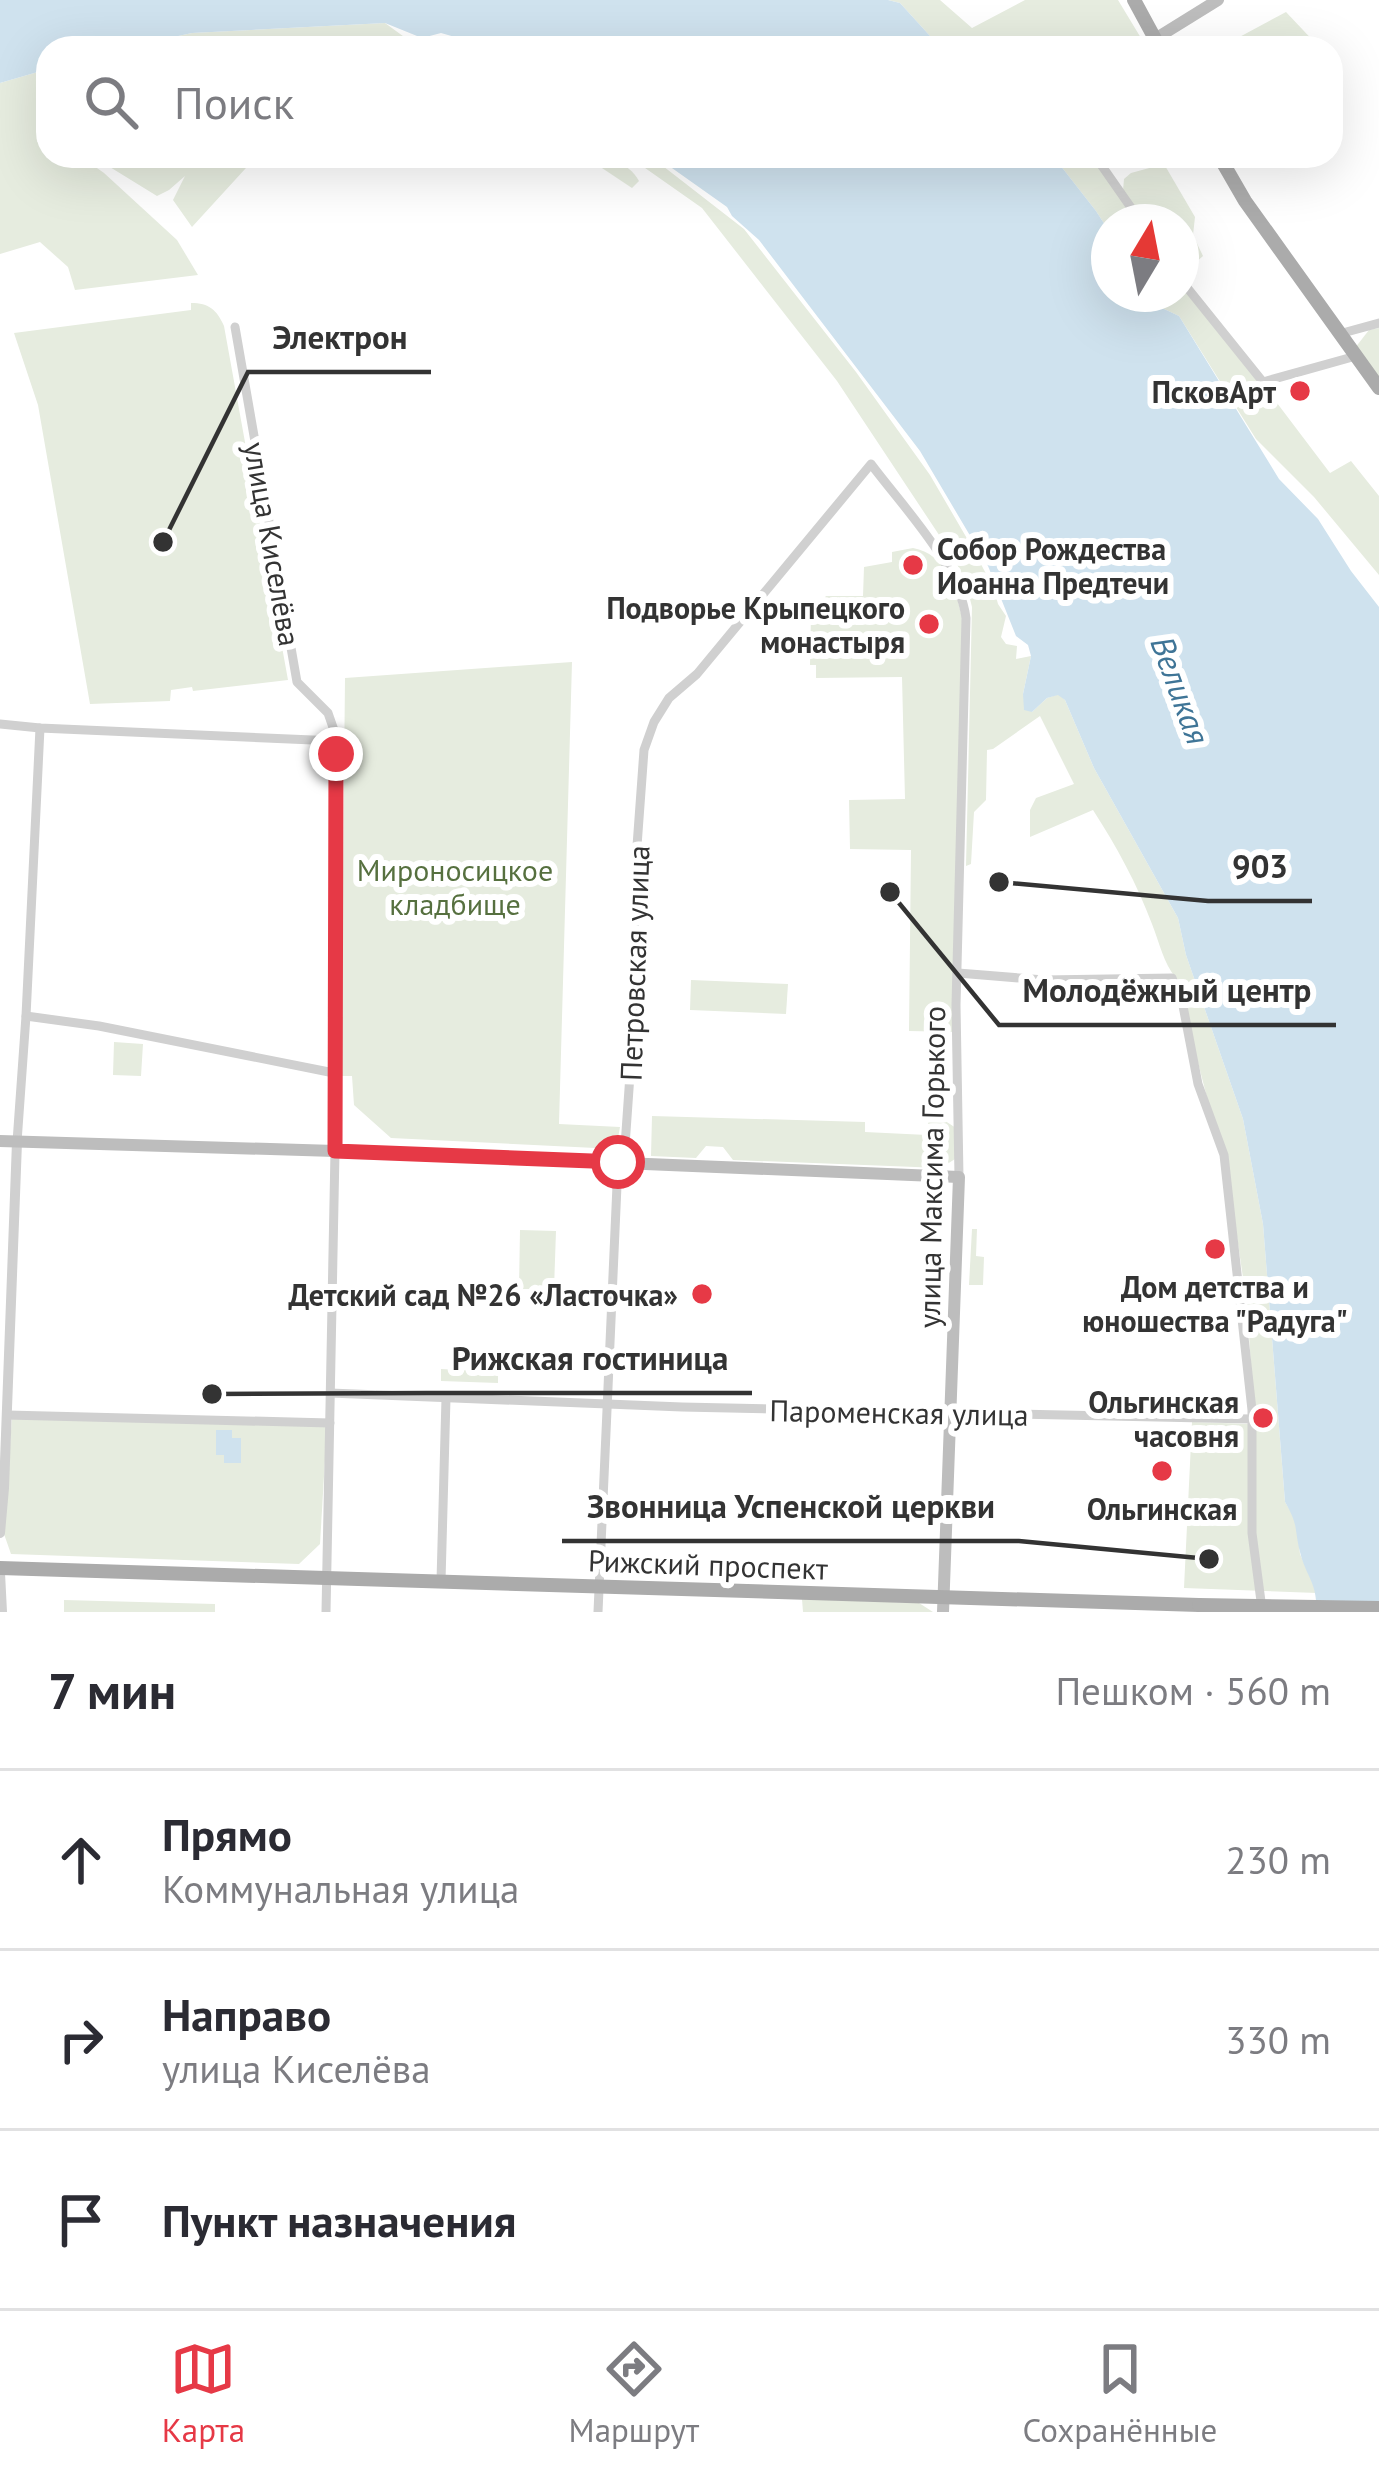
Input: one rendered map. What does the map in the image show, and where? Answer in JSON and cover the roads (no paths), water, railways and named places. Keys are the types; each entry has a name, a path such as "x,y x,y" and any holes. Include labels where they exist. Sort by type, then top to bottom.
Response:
{"main road":[{"path":"1134,0 1150,36"},
{"path":"1166,36 1218,0"},
{"path":"1226,168 1245,202 1379,388"},
{"path":"0,1141 958,1177"},
{"name":"улица Максима Горького","path":"943,1605 958,1177"},
{"name":"Рижский проспект","path":"0,1570 326,1576 943,1605 1379,1608"}],"street":[{"path":"1104,168 1129,204"},
{"path":"1199,302 1263,382 1356,356"},
{"path":"1339,334 1379,323"},
{"name":"улица Киселёва","path":"235,327 298,682 328,712 336,741 335,1151 326,1612"},
{"name":"улица Максима Горького","path":"871,464 946,565 964,606 958,1177"},
{"name":"Петровская улица","path":"598,1612 618,1162 625,1146 634,1032 633,901 644,750 669,698 697,674 871,464"},
{"path":"0,724 336,741"},
{"path":"0,1534 7,1415 5,1329 40,728"},
{"path":"958,973 1044,980 1172,978 1183,1006 1198,1084 1224,1155 1251,1419 1252,1533 1262,1609"},
{"path":"26,1016 80,1022 334,1073"},
{"name":"Пароменская улица","path":"330,1394 1251,1419"},
{"path":"441,1581 446,1398"},
{"path":"7,1415 330,1423"},
{"path":"0,1570 2,1612"}],"water":[{"path":"0,0 888,0 900,3 930,36 417,36 385,23 178,36 36,36 36,72 0,83"},
{"name":"Великая","path":"672,168 1062,168 1091,205 1091,312 1170,312 1179,316 1279,479 1318,519 1379,607 1379,1612 1316,1612 1313,1587 1285,1502 1263,1224 1243,1119 1186,955 1178,918 1094,768 1065,700 1058,695 1032,712 1024,710 1031,656 1028,645 1016,636 988,566 920,451 759,240 727,207"},
{"path":"216,1430 232,1430 232,1438 241,1438 241,1463 224,1463 224,1455 216,1455"}],"place":[{"name":"ПсковАрт","path":"1300,391"},
{"name":"Электрон","path":"163,542"},
{"name":"Собор Рождества Иоанна Предтечи","path":"913,565"},
{"name":"Подворье Крыпецкого монастыря","path":"929,624"},
{"name":"903","path":"999,882"},
{"name":"Молодёжный центр","path":"890,892"},
{"name":"Дом детства и юношества \"Радуга\"","path":"1215,1249"},
{"name":"Детский сад №26 «Ласточка»","path":"702,1294"},
{"name":"Рижская гостиница","path":"212,1394"},
{"name":"Ольгинская часовня","path":"1263,1418"},
{"name":"Ольгинская","path":"1162,1471"},
{"name":"Звонница Успенской церкви","path":"1209,1559"}],"park label":[{"name":"Мироносицкое кладбище","path":"455,886"}]}
